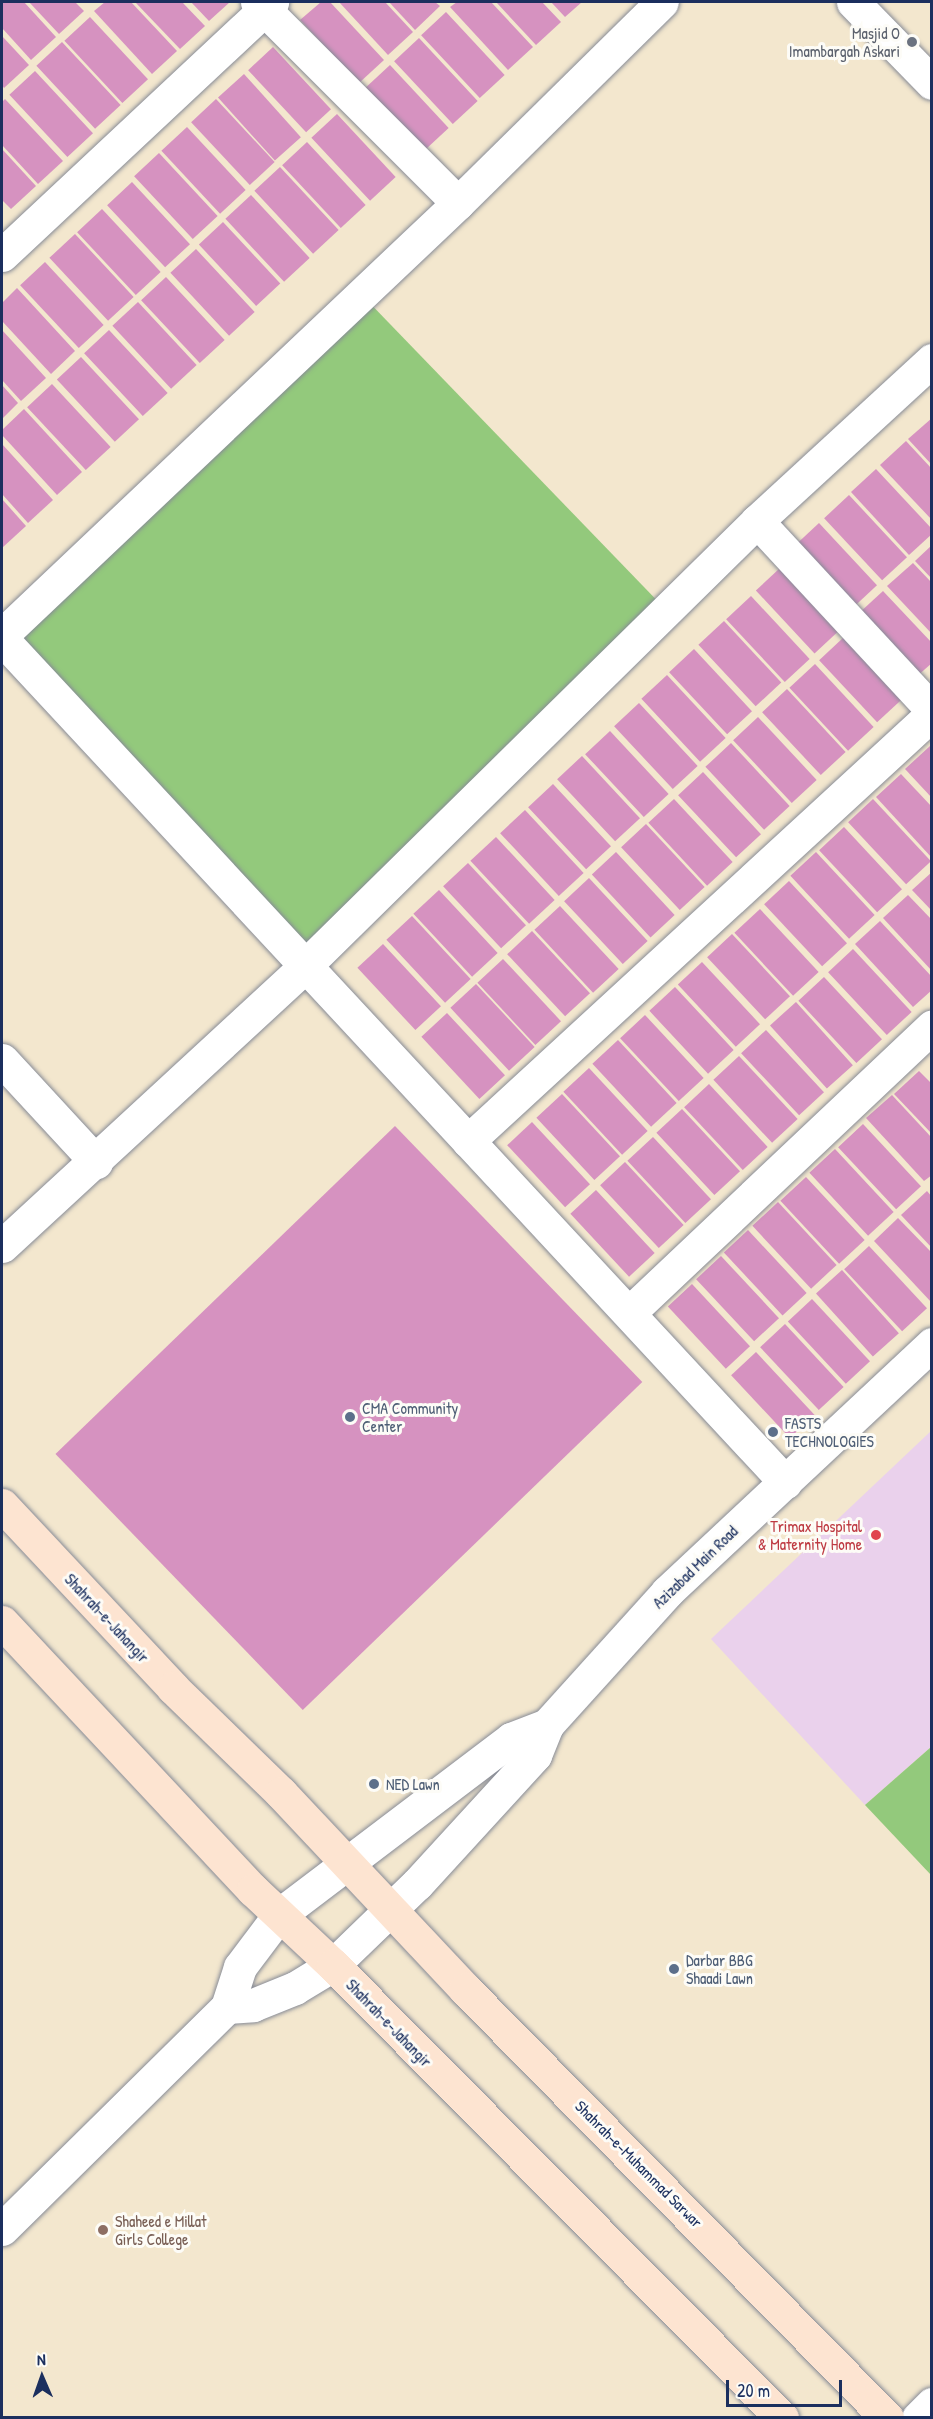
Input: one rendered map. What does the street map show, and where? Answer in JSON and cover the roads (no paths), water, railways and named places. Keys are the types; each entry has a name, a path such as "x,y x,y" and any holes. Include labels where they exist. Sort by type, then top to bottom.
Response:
{"main road":[{"name":"Shahrah-e-Jahangir","path":"2,1505 173,1688 391,1910"},
{"name":"Shahrah-e-Jahangir","path":"2,1622 279,1914 333,1965 782,2418"},
{"name":"Shahrah-e-Muhammad Sarwar","path":"391,1910 887,2418"}],"street":[{"path":"662,2 458,203 2,637 785,1482"},
{"path":"853,2 932,83"},
{"path":"2,255 264,4 458,203"},
{"path":"2,1246 96,1162 305,966 757,521 932,360"},
{"path":"468,1140 932,712 757,521"},
{"path":"628,1313 932,1026"},
{"path":"2,1060 96,1162"},
{"name":"Azizabad Main Road","path":"547,1725 511,1739 279,1914 240,1968 227,2007 262,2002 295,1989 333,1965 391,1910 535,1755 547,1725 667,1592 930,1349"},
{"path":"2,2229 227,2007"},
{"path":"918,2418 932,2404"}],"place":[{"name":"Masjid O Imambargah Askari","path":"912,42"},
{"name":"CMA Community Center","path":"350,1417"},
{"name":"FASTS TECHNOLOGIES","path":"773,1432"},
{"name":"Trimax Hospital & Maternity Home","path":"876,1535"},
{"name":"NED Lawn","path":"374,1784"},
{"name":"Darbar BBG Shaadi Lawn","path":"674,1969"},
{"name":"Shaheed e Millat Girls College","path":"103,2230"}]}
